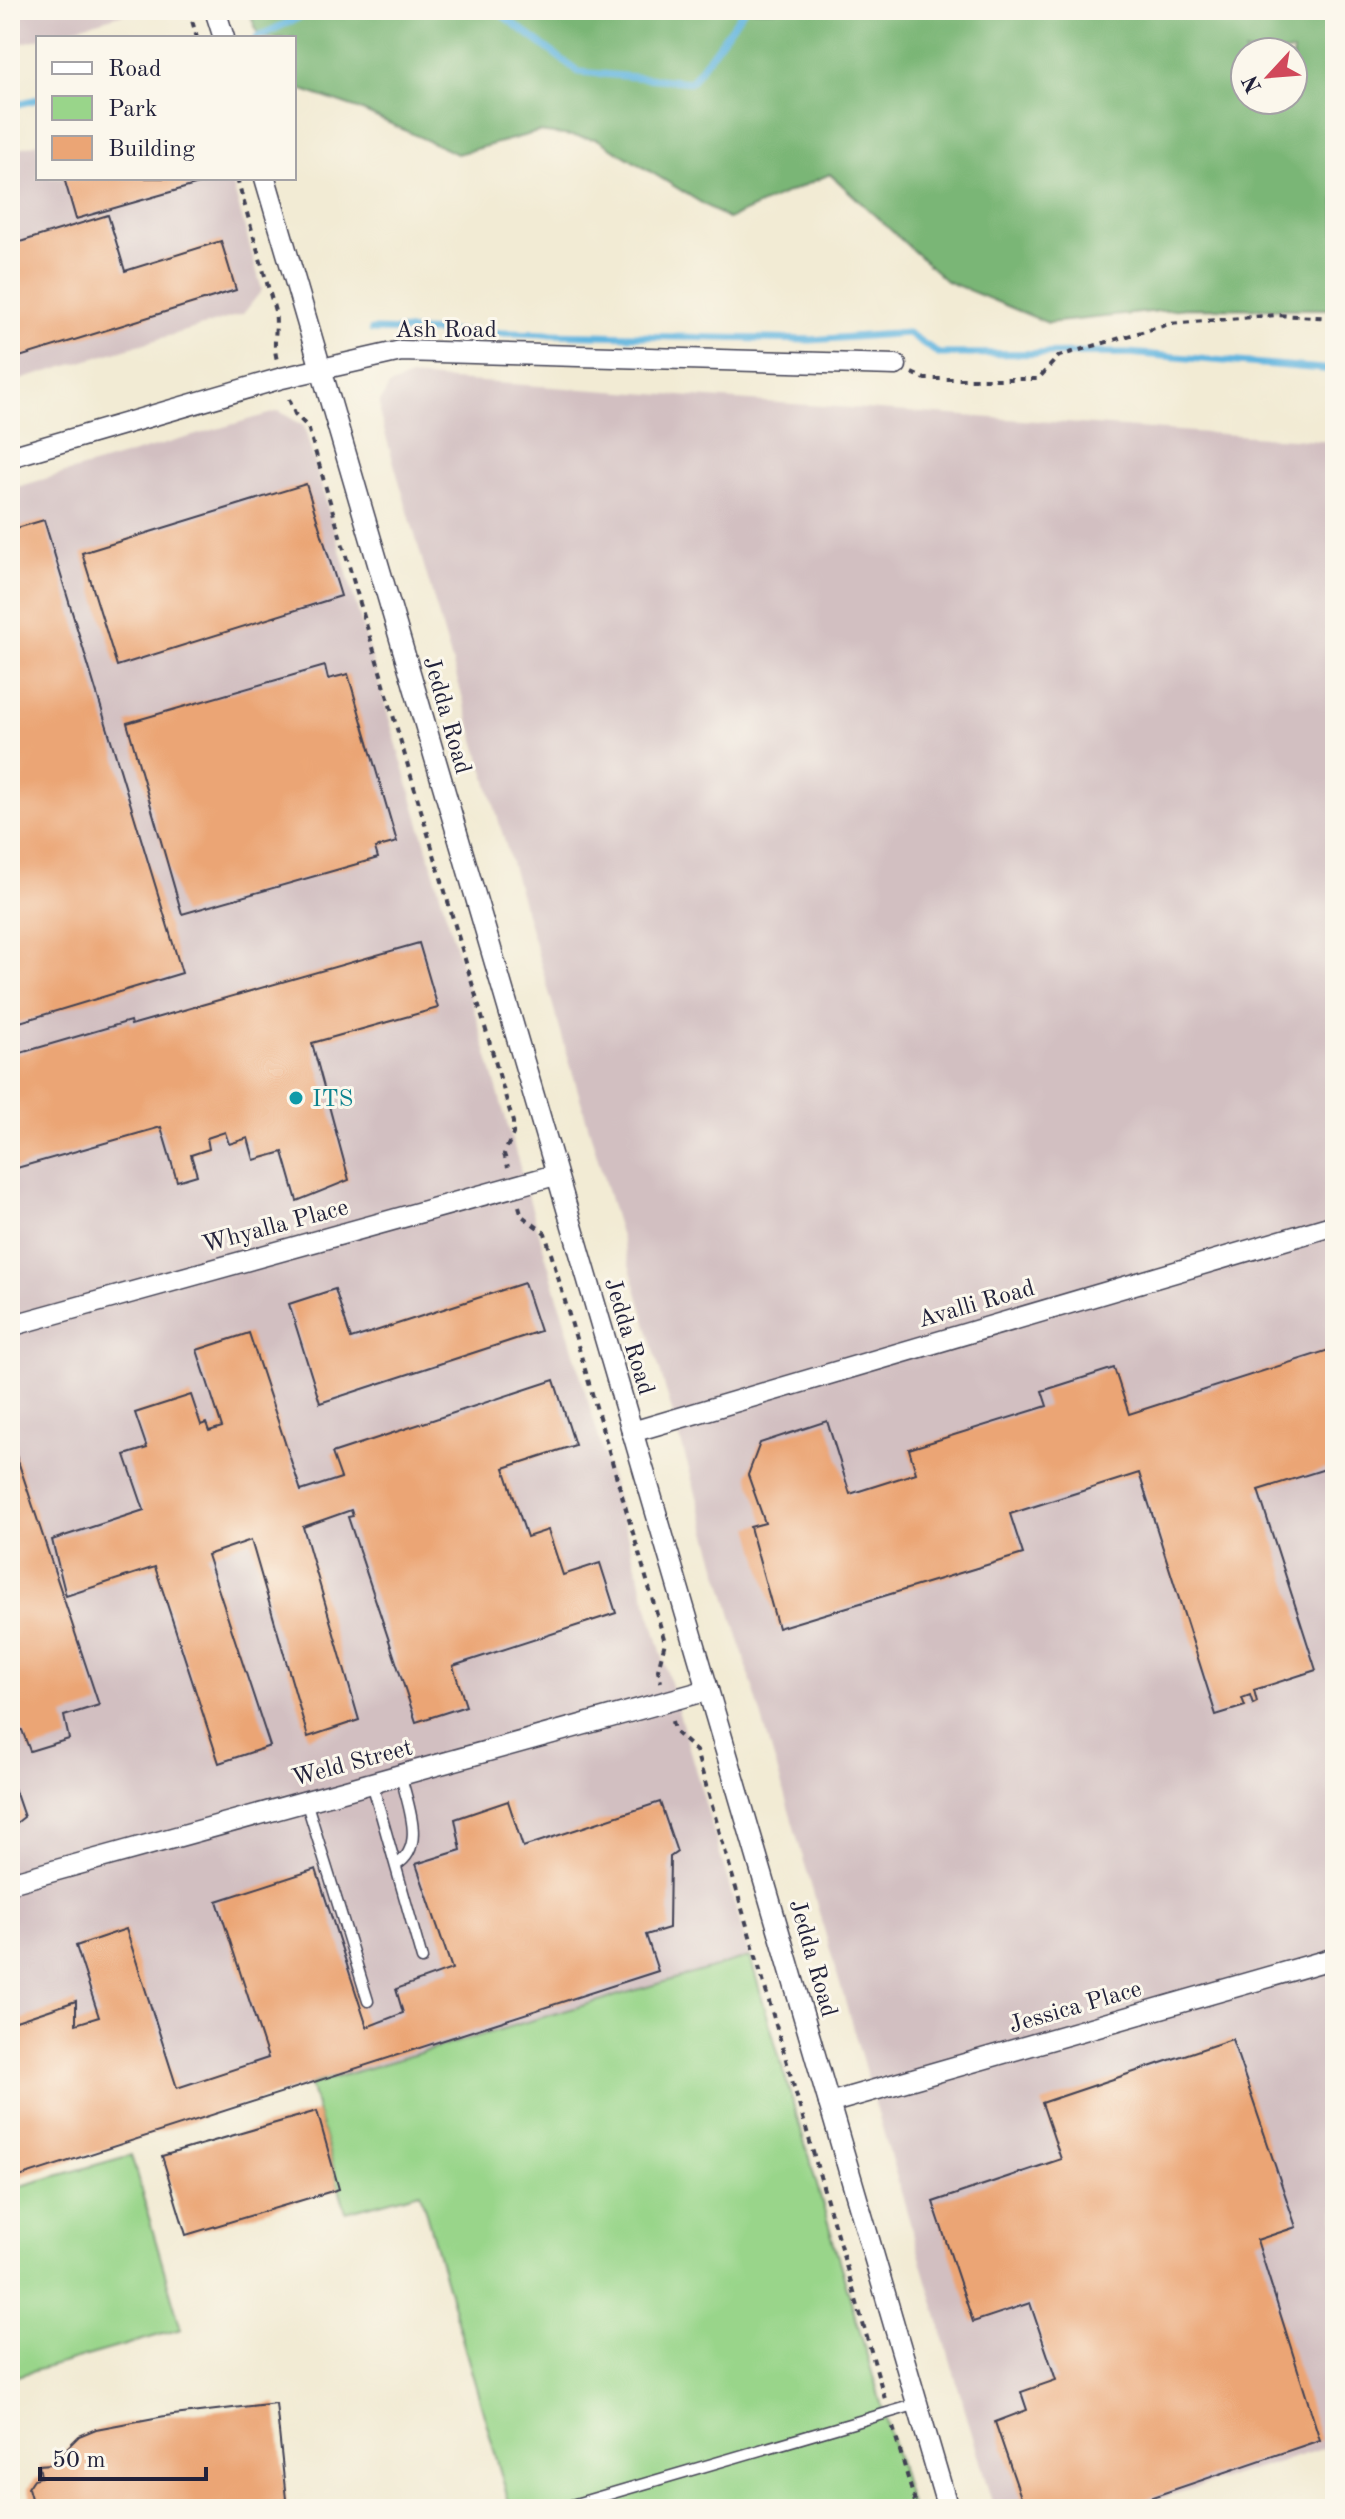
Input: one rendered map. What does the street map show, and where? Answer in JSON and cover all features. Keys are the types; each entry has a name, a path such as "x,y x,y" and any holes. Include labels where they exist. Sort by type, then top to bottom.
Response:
{"street":[{"path":"215,10 223,36"},
{"name":"Jedda Road","path":"266,180 948,2509"},
{"name":"Ash Road","path":"10,457 321,368 401,351 896,365"},
{"name":"Whyalla Place","path":"10,1326 555,1175"},
{"name":"Avalli Road","path":"632,1432 1335,1225"},
{"name":"Weld Street","path":"10,1883 708,1690"},
{"name":"Jessica Place","path":"829,2103 1335,1958"}],"lane":[{"path":"396,1865 408,1858 413,1847 413,1831 401,1776"},
{"path":"372,1783 422,1959"},
{"path":"306,1801 368,2001"},
{"path":"558,2509 918,2404"}],"path":[{"path":"189,10 196,36"},
{"path":"238,180 275,311 278,328 273,346"},
{"path":"896,365 925,379 1038,379 1059,356 1169,324 1277,315 1335,318"},
{"path":"291,405 308,427 513,1122 513,1134 504,1154"},
{"path":"522,1216 545,1233 665,1642 658,1670"},
{"path":"674,1731 696,1751 884,2395"},
{"path":"894,2431 917,2509"}],"shaded area":[{"path":"10,10 137,10 48,36 36,36 36,39 10,47"},
{"path":"36,144 36,180 232,180 262,290 243,314 10,383 10,151"},
{"path":"410,377 1335,442 1335,2445 1125,2509 994,2509 380,416 380,402 389,386"},
{"path":"279,411 304,426 750,1957 10,2172 10,489"}],"green space":[{"path":"248,10 1335,10 1335,309 1187,308 1048,323 946,281 830,174 728,219 597,139 538,132 457,154 358,109 296,88 296,36 259,36"},
{"path":"750,1957 912,2509 511,2509 420,2192 346,2212 310,2085"},
{"path":"131,2155 181,2329 10,2378 10,2189"}],"building":[{"path":"65,180 201,180 202,183 76,219"},
{"path":"108,215 125,271 221,241 236,290 10,360 10,245"},
{"path":"306,484 341,596 117,666 82,553"},
{"path":"44,520 182,973 10,1025 10,530"},
{"path":"325,666 328,679 348,674 397,842 375,848 378,858 182,914 127,723"},
{"path":"419,943 438,1008 312,1043 349,1180 297,1201 283,1152 254,1160 248,1138 229,1144 225,1132 207,1138 209,1149 191,1155 197,1175 177,1181 161,1127 10,1170 10,1056"},
{"path":"524,1283 540,1331 320,1403 289,1304 335,1289 351,1339"},
{"path":"249,1333 301,1491 341,1478 332,1453 554,1380 575,1445 504,1468 527,1537 548,1530 563,1575 600,1563 616,1613 453,1666 466,1706 416,1722 348,1517 353,1516 351,1510 303,1527 359,1720 308,1737 251,1540 207,1555 270,1746 219,1763 155,1567 66,1596 52,1540 144,1510 125,1455 147,1448 135,1413 191,1395 201,1425 206,1423 209,1431 222,1427 197,1350"},
{"path":"1335,1348 1335,1466 1258,1490 1316,1670 1254,1690 1257,1702 1253,1704 1250,1695 1242,1698 1245,1706 1216,1715 1139,1473 1010,1514 1023,1554 778,1628 750,1527 765,1523 748,1475 760,1443 827,1421 850,1494 916,1473 909,1449 1047,1406 1042,1391 1114,1368 1129,1414"},
{"path":"10,1437 99,1705 64,1716 69,1739 30,1751 22,1730 10,1727"},
{"path":"10,1776 24,1817 10,1828"},
{"path":"508,1801 523,1847 660,1802 677,1852 670,1857 669,1928 646,1935 658,1971 10,2180 10,2023 76,2001 76,2024 99,2017 76,1946 126,1929 177,2088 268,2058 217,1901 316,1869 367,2027 403,2013 396,1989 452,1969 416,1864 461,1850 455,1819"},
{"path":"1232,2039 1296,2227 1257,2240 1320,2440 1117,2509 1025,2509 995,2422 1027,2410 1021,2392 1056,2380 1030,2303 973,2322 933,2202 1061,2159 1042,2103"},
{"path":"317,2111 339,2189 186,2235 162,2156"},
{"path":"276,2403 287,2509 34,2509 28,2488 34,2479 41,2477 39,2465 51,2464 79,2436 96,2429 165,2416"}],"waterway":[{"path":"259,36 315,10"},
{"path":"495,10 579,72 691,82 744,10"},
{"path":"10,106 36,100"},
{"path":"372,330 811,340 908,333 939,354 1128,353 1335,370"}],"place":[{"name":"ITS","path":"296,1098"}]}
